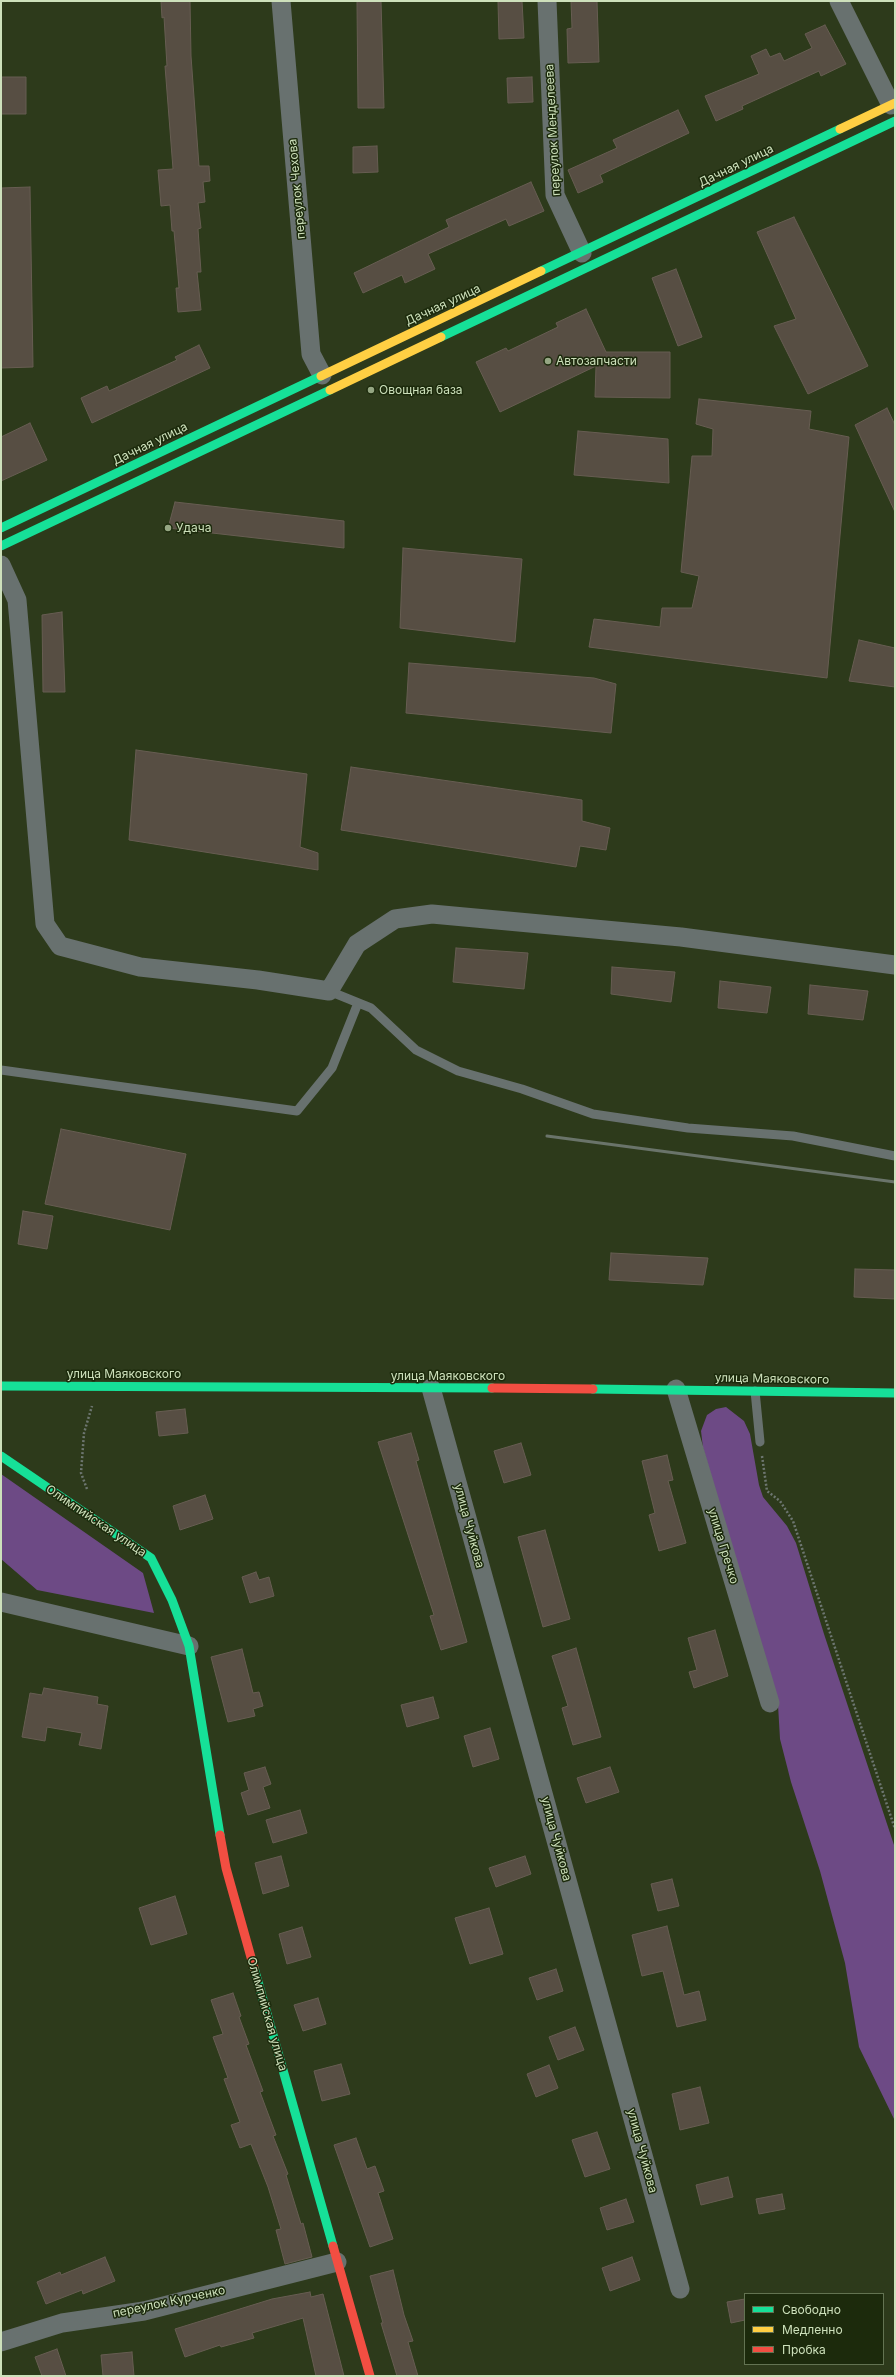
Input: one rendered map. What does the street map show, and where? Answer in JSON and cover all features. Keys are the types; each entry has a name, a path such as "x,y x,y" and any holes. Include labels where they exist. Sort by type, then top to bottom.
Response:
{"main road":[{"name":"Дачная улица","path":"1,528 325,383 585,261 894,110"},
{"name":"Дачная улица","path":"1,546 325,383 585,261 894,110"},
{"name":"улица Маяковского","path":"1,1386 676,1389 895,1393"},
{"name":"Олимпийская улица","path":"1,1456 151,1558 172,1600 189,1646 226,1868 370,2376"}],"street":[{"name":"переулок Чехова","path":"281,1 311,354 325,383"},
{"name":"переулок Менделеева","path":"547,1 555,196 585,261"},
{"path":"839,1 894,110"},
{"path":"1,565 17,600 45,924 60,946 140,967 258,980 329,991 357,944 395,919 432,914 681,937 895,965"},
{"name":"улица Чуйкова","path":"431,1388 680,2289"},
{"name":"улица Гречко","path":"676,1389 770,1703"},
{"path":"1,1602 189,1646"},
{"name":"переулок Курченко","path":"1,2342 62,2323 144,2311 337,2262"}],"lane":[{"path":"329,991 371,1008 416,1050 458,1071 522,1089 593,1114 688,1128 793,1136 895,1156"},
{"path":"1,1070 297,1111 332,1068 358,1003"},
{"path":"755,1390 760,1442"}],"path":[{"path":"88,1494 81,1472 84,1433 96,1386"},
{"path":"760,1442 767,1490 780,1501 793,1521 895,1828"}],"shaded area":[{"path":"726,1407 744,1421 750,1434 759,1485 763,1497 787,1526 796,1543 824,1634 895,1848 895,2121 859,2047 845,1963 820,1871 791,1782 780,1739 778,1705 703,1448 701,1431 707,1415 716,1409"},
{"path":"1,1474 143,1573 154,1613 37,1590 1,1559"}],"building":[{"path":"161,1 190,1 191,56 199,166 209,166 210,181 203,182 205,202 198,203 201,228 198,229 201,272 197,272 201,310 178,312 176,288 179,288 170,205 161,206 158,170 173,169 165,66 167,66 164,17 162,18"},
{"path":"357,1 381,1 384,108 358,108"},
{"path":"498,1 522,1 524,38 499,39"},
{"path":"571,1 597,1 599,62 568,63 567,29 572,28"},
{"path":"825,25 846,64 821,76 819,71 742,106 743,109 716,121 705,96 759,74 751,56 766,49 770,57 780,53 784,61 812,48 805,34"},
{"path":"1,77 26,77 26,114 1,114"},
{"path":"532,77 533,102 508,103 507,78"},
{"path":"678,110 689,133 600,175 603,182 578,193 568,170 617,148 613,140"},
{"path":"377,146 378,172 353,173 353,147"},
{"path":"531,182 544,211 509,226 506,219 428,254 435,269 405,283 402,275 363,293 354,273 449,227 446,220"},
{"path":"30,187 33,367 1,368 1,188"},
{"path":"794,217 868,366 808,394 774,326 796,319 757,232"},
{"path":"676,269 702,337 678,346 652,278"},
{"path":"586,309 606,352 670,352 670,398 595,397 596,366 500,412 476,362 506,348 508,351 558,327 556,323"},
{"path":"199,345 210,368 92,423 81,398 107,386 109,391 177,360 175,357"},
{"path":"699,399 811,411 809,429 849,437 827,678 589,647 594,619 660,627 662,608 692,608 699,576 681,572 692,456 712,456 713,429 696,424"},
{"path":"887,408 895,425 895,512 855,425"},
{"path":"30,423 47,460 1,481 1,437"},
{"path":"578,431 668,439 669,483 574,475"},
{"path":"175,502 344,521 344,548 168,528"},
{"path":"403,548 522,559 515,642 400,628"},
{"path":"62,612 65,692 43,692 42,615"},
{"path":"859,640 895,648 895,687 849,681"},
{"path":"409,663 594,678 616,684 611,733 406,713"},
{"path":"136,750 307,774 300,847 318,853 318,870 129,840"},
{"path":"351,767 582,800 582,821 610,828 606,850 580,846 576,867 341,830"},
{"path":"456,948 528,953 524,989 453,982"},
{"path":"612,967 675,972 671,1002 611,994"},
{"path":"720,981 771,987 767,1013 718,1008"},
{"path":"810,985 868,991 863,1020 808,1014"},
{"path":"61,1129 186,1154 170,1230 45,1204"},
{"path":"23,1211 53,1216 47,1249 18,1244"},
{"path":"611,1253 708,1258 703,1285 609,1280"},
{"path":"855,1269 895,1270 895,1299 854,1297"},
{"path":"185,1409 188,1433 159,1436 156,1412"},
{"path":"411,1433 419,1460 416,1461 467,1642 441,1650 430,1616 434,1615 378,1442"},
{"path":"521,1443 531,1475 504,1483 494,1451"},
{"path":"667,1455 673,1480 668,1481 686,1543 659,1551 649,1515 655,1513 642,1461"},
{"path":"205,1495 213,1519 180,1530 173,1506"},
{"path":"545,1530 570,1619 543,1627 518,1537"},
{"path":"256,1572 259,1580 269,1577 274,1596 250,1603 242,1577"},
{"path":"715,1630 728,1676 694,1688 689,1672 697,1670 688,1638"},
{"path":"576,1648 601,1737 573,1745 562,1708 568,1706 552,1656"},
{"path":"242,1649 253,1693 259,1692 263,1706 253,1709 255,1716 228,1722 211,1657"},
{"path":"44,1688 98,1697 97,1704 108,1706 101,1749 79,1745 82,1733 47,1727 45,1741 22,1737 30,1693 42,1695"},
{"path":"433,1697 439,1718 407,1727 401,1705"},
{"path":"490,1728 499,1759 473,1767 464,1736"},
{"path":"265,1767 271,1784 263,1787 270,1808 248,1815 241,1793 249,1790 244,1773"},
{"path":"610,1767 619,1792 586,1803 577,1778"},
{"path":"300,1810 307,1833 273,1843 266,1820"},
{"path":"281,1856 289,1886 263,1894 255,1863"},
{"path":"525,1856 531,1874 496,1887 489,1868"},
{"path":"672,1879 679,1906 658,1911 651,1884"},
{"path":"175,1896 187,1934 151,1945 139,1908"},
{"path":"489,1908 503,1954 470,1964 455,1918"},
{"path":"667,1926 684,1995 699,1991 706,2020 677,2027 663,1971 642,1976 632,1935"},
{"path":"302,1927 311,1957 287,1964 279,1934"},
{"path":"556,1969 563,1991 537,2000 529,1978"},
{"path":"233,1993 241,2016 239,2017 249,2044 246,2045 263,2091 260,2092 276,2135 273,2136 288,2174 286,2175 301,2224 303,2223 312,2257 285,2264 276,2230 281,2229 268,2187 251,2144 240,2148 231,2125 240,2122 224,2079 228,2078 213,2037 223,2034 211,2000"},
{"path":"318,1998 326,2024 303,2031 294,2005"},
{"path":"575,2027 584,2050 558,2060 549,2037"},
{"path":"341,2064 350,2094 322,2101 314,2071"},
{"path":"549,2065 558,2088 536,2097 527,2074"},
{"path":"700,2087 709,2123 680,2130 672,2094"},
{"path":"597,2132 610,2169 585,2177 572,2140"},
{"path":"356,2138 367,2169 375,2166 384,2191 378,2193 393,2239 370,2247 334,2145"},
{"path":"728,2177 733,2197 701,2205 696,2185"},
{"path":"782,2194 785,2209 759,2214 756,2199"},
{"path":"626,2199 634,2222 607,2230 600,2208"},
{"path":"105,2257 115,2281 83,2294 82,2290 46,2304 37,2282 60,2272 61,2275"},
{"path":"632,2257 640,2280 610,2291 602,2268"},
{"path":"393,2270 404,2315 413,2341 408,2342 418,2376 397,2376 381,2323 383,2323 370,2276"},
{"path":"310,2292 311,2297 323,2294 344,2376 316,2376 303,2318 252,2333 254,2338 221,2347 220,2345 185,2357 175,2329 272,2299"},
{"path":"744,2299 744,2320 731,2323 727,2302"},
{"path":"57,2349 66,2376 42,2376 35,2357"},
{"path":"132,2352 134,2376 103,2376 101,2355"}],"railway":[{"path":"547,1136 895,1182"}],"traffic: fast":[{"path":"441,337 895,121"},
{"path":"541,271 840,129"},
{"path":"1,528 321,376"},
{"path":"1,546 330,390"},
{"path":"1,1386 492,1388"},
{"path":"593,1389 895,1393"},
{"path":"1,1456 151,1558 172,1600 189,1646 220,1835"},
{"path":"254,1968 333,2246"}],"traffic: slow":[{"path":"840,129 895,103"},
{"path":"321,376 541,271"},
{"path":"330,390 441,337"}],"traffic: jam":[{"path":"492,1388 593,1389"},
{"path":"220,1835 226,1868 254,1968"},
{"path":"333,2246 370,2376"}],"place":[{"name":"Автозапчасти","path":"548,361"},
{"name":"Овощная база","path":"371,390"},
{"name":"Удача","path":"168,528"}]}
